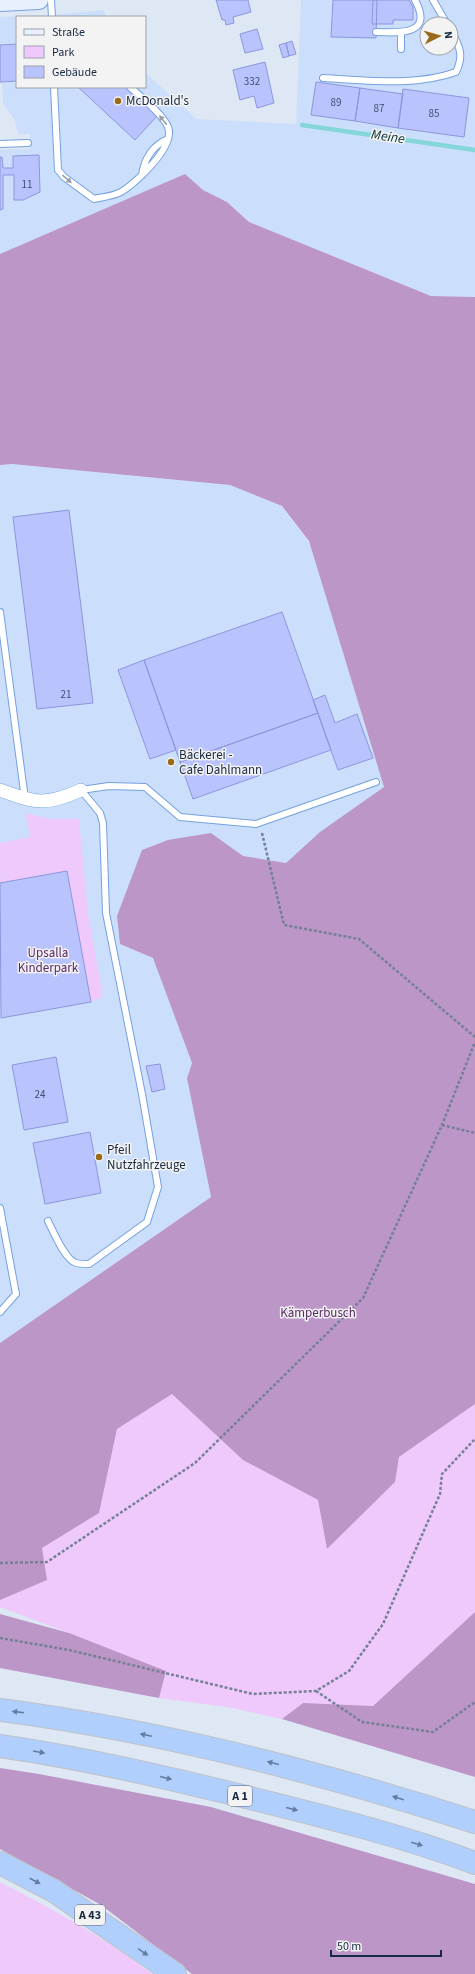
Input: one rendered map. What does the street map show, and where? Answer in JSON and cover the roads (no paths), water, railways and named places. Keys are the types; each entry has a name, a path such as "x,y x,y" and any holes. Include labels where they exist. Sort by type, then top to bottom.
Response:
{"highway":[{"path":"0,1710 58,1717 228,1752 320,1775 475,1822"},
{"name":"A 1","path":"0,1746 39,1752 158,1776 304,1811 475,1863"},
{"name":"A 43","path":"0,1863 54,1891 175,1974"}],"main road":[{"path":"0,2 38,0"}],"street":[{"path":"0,790 25,800 37,802 61,799 81,790"}],"lane":[{"path":"51,0 52,16"},
{"path":"376,32 401,32 414,29 419,24 420,9 415,0"},
{"path":"433,0 442,16"},
{"path":"401,32 402,50"},
{"path":"323,78 402,81 444,76 456,72 460,63 459,48"},
{"path":"54,88 58,170 64,177 94,199 121,192 142,175 166,147 168,128 162,118 131,88"},
{"path":"0,144 28,143"},
{"path":"0,612 25,800"},
{"path":"0,669 8,668"},
{"path":"81,790 109,786 145,787 180,817 256,824 376,782"},
{"path":"48,1221 69,1258 75,1263 89,1264 146,1222 158,1187 142,1094 106,913 103,823 100,813 81,790"},
{"path":"0,1208 16,1294 0,1312"}],"waterway":[{"name":"Meine","path":"302,125 475,150"}],"place":[{"name":"McDonald's","path":"118,101"},
{"name":"Bäckerei - Cafe Dahlmann","path":"171,762"},
{"name":"Pfeil Nutzfahrzeuge","path":"99,1157"}],"park label":[{"name":"Upsalla Kinderpark","path":"48,960"},
{"name":"Kämperbusch","path":"318,1313"}]}
